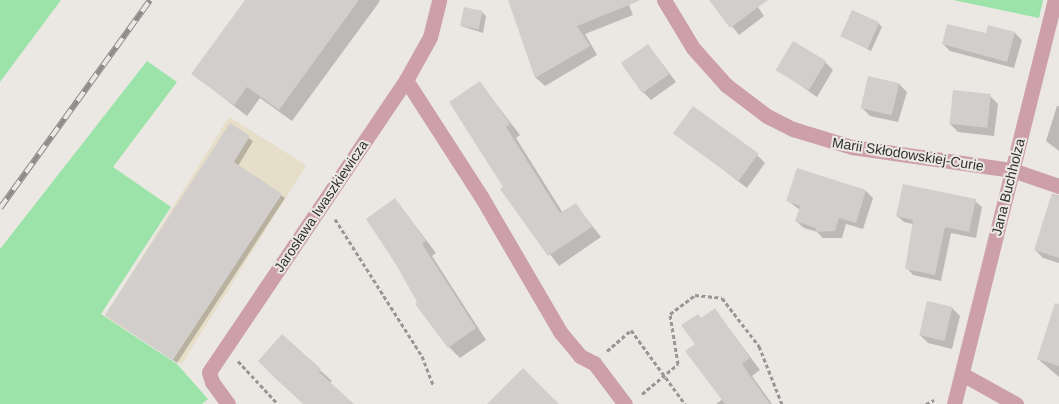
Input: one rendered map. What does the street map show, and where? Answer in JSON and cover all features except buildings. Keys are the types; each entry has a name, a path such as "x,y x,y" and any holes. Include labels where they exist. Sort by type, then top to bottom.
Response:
{"street":[{"name":"Jarosława Iwaszkiewicza","path":"228,404 212,382 209,372 212,366 406,80 430,37 439,0"},
{"name":"Marii Skłodowskiej-Curie","path":"664,0 684,35 720,80 752,105 792,129 852,147 1012,170 1059,186"},
{"name":"Jana Buchholza","path":"954,404 1055,0"},
{"path":"406,80 482,198 561,333 580,356 594,363 631,401"},
{"path":"962,374 1016,404"}],"path":[{"path":"330,213 422,356 433,385"},
{"path":"631,401 678,364 670,314 695,295 722,298 759,346 782,404"},
{"path":"594,363 632,330 685,404"}],"shaded area":[{"path":"229,117 306,165 182,365 104,316"}],"green space":[{"path":"0,0 61,0 0,82"},
{"path":"953,0 1043,0 1039,18"},
{"path":"147,61 177,82 113,167 171,207 101,314 177,364 208,399 202,404 0,404 0,249"}],"railway":[{"path":"0,208 150,0"}]}
